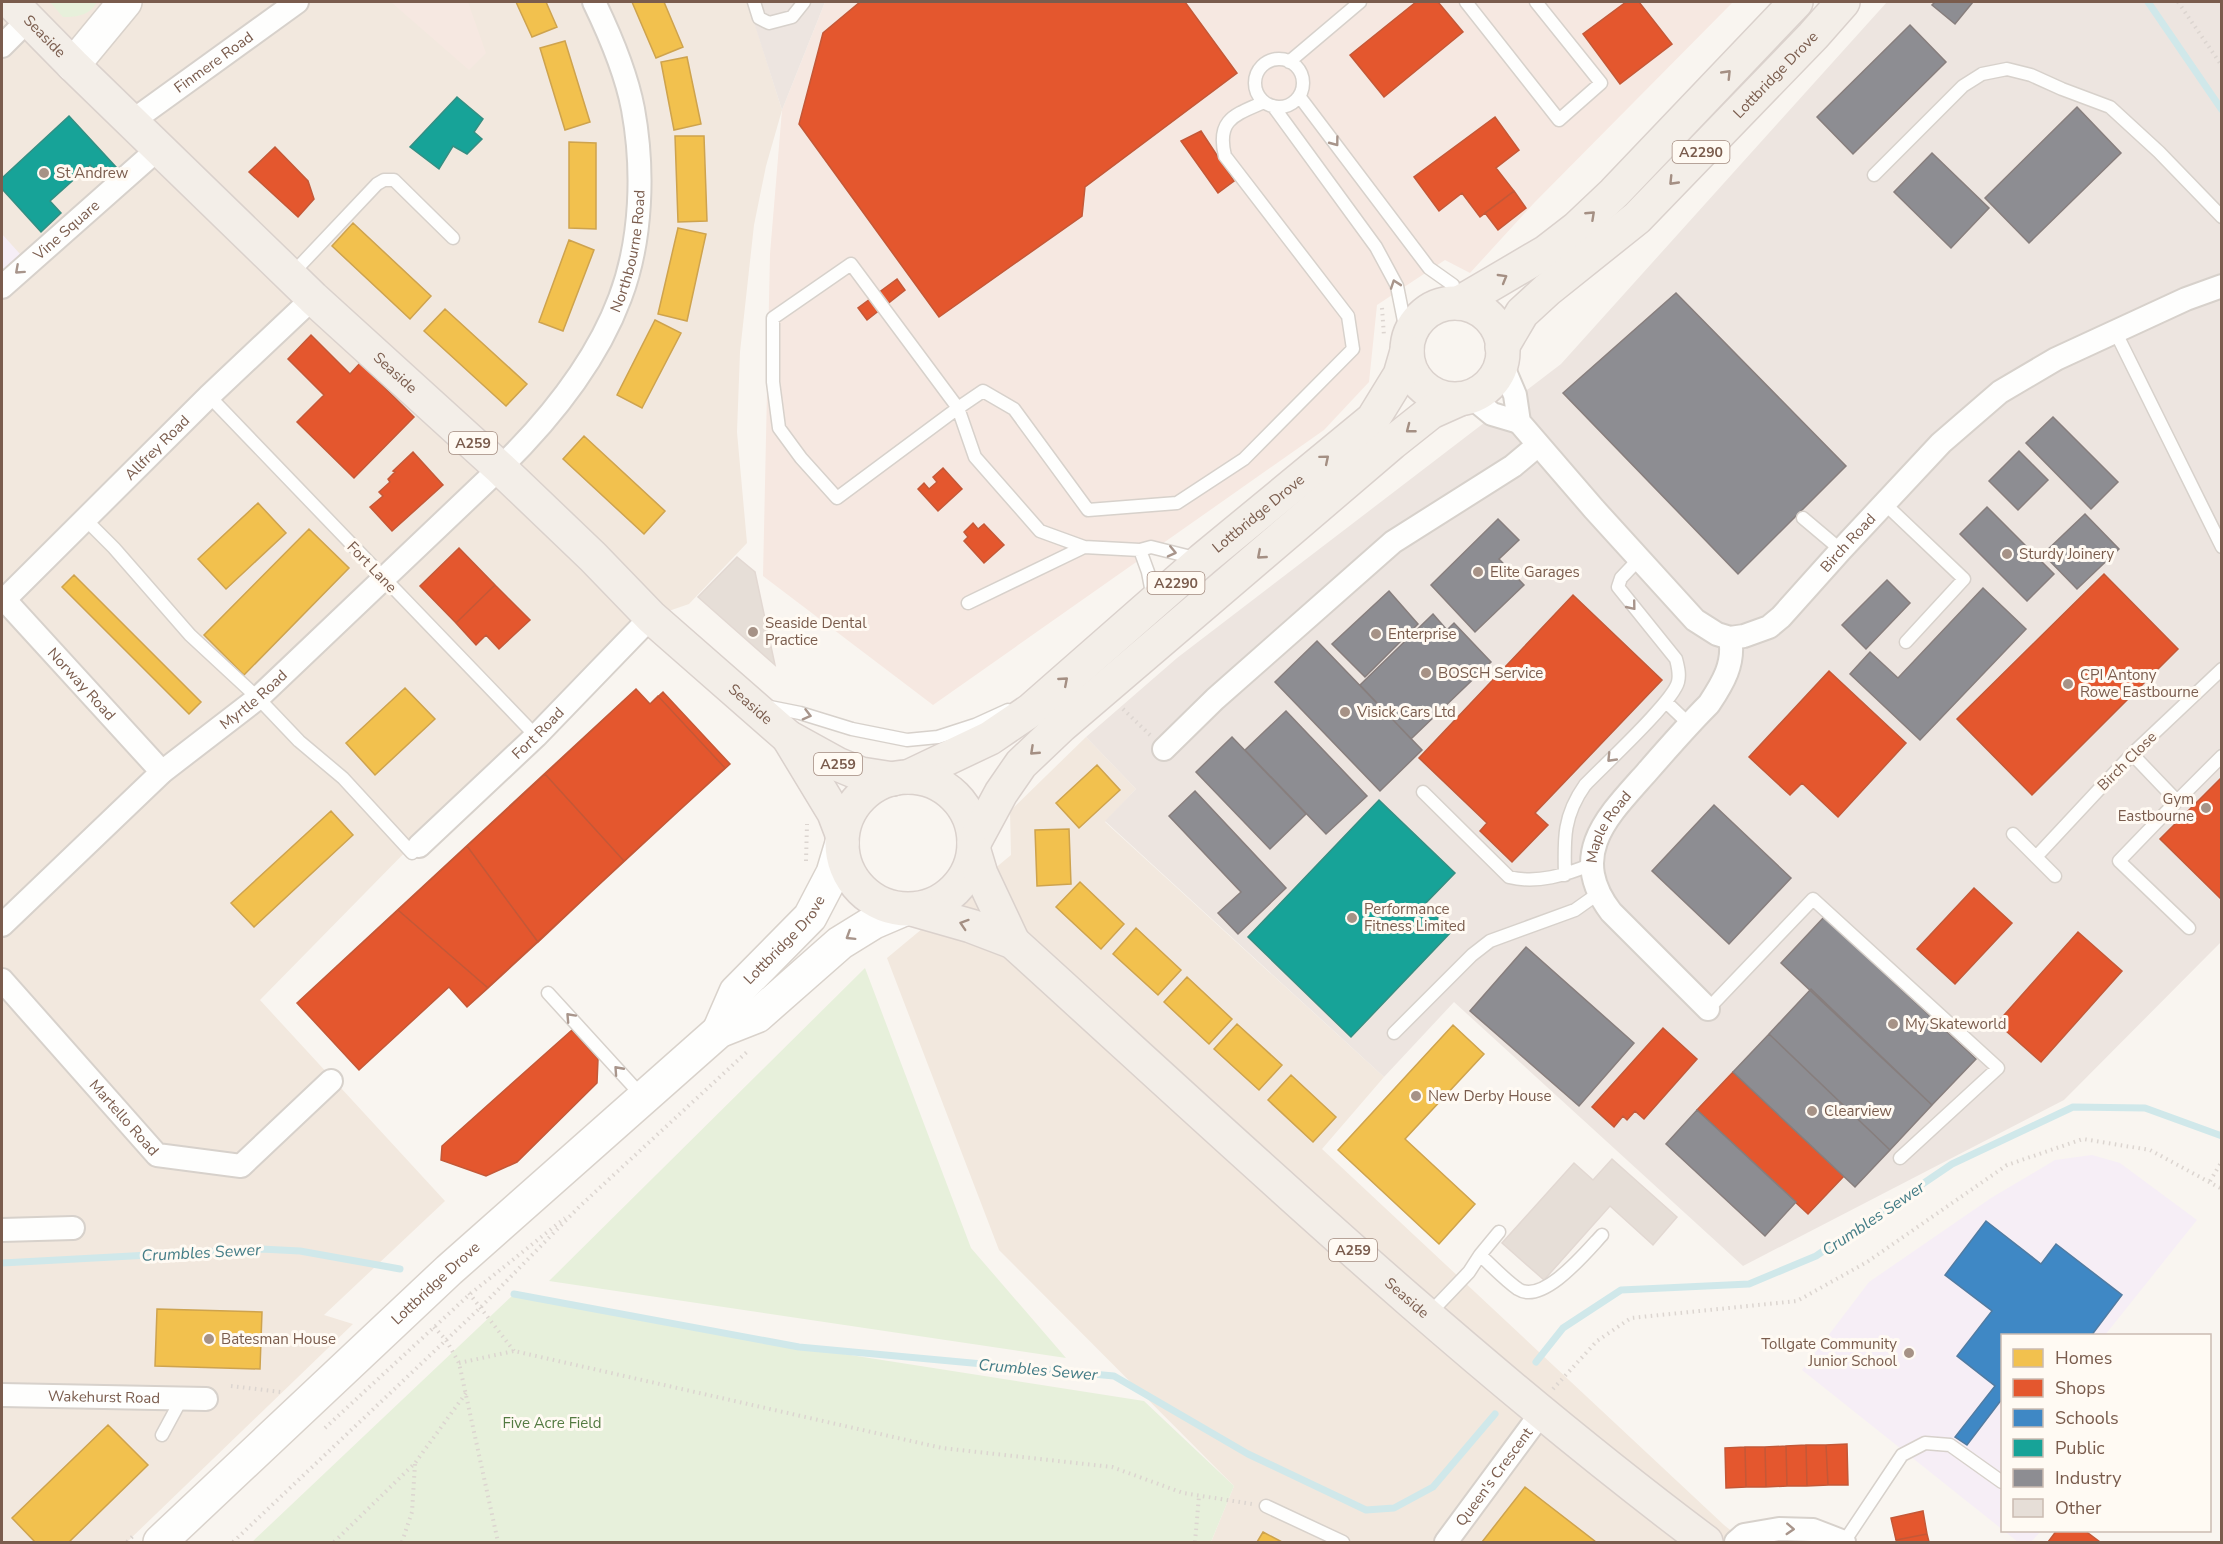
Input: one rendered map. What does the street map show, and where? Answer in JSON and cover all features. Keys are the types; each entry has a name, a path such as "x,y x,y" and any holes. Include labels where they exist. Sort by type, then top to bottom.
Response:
{"main road":[{"name":"A2290","path":"1454,303 1546,252 1577,228 1614,193 1796,2"},
{"name":"Lottbridge Drove","path":"1502,354 1522,313 1547,290 1637,218 1843,2"},
{"name":"Seaside","path":"20,11 302,287 500,468 593,557 651,617 788,737 853,770 901,778"},
{"path":"1454,303 1475,308 1488,317 1498,330 1502,354 1495,377 1484,389 1465,398 1440,396 1423,387 1411,371 1407,346 1413,327 1423,315 1435,307 1454,303"},
{"name":"Lottbridge Drove","path":"901,778 990,738 1031,710 1202,560 1373,418 1400,375 1407,346"},
{"name":"A2290","path":"974,847 1001,794 1021,764 1061,726 1392,443 1431,412 1465,398"},
{"name":"Seaside","path":"788,737 834,813 842,839"},
{"path":"901,778 925,779 955,796 972,826 974,847 968,870 958,887 943,900 908,910 879,903 864,893 852,879 845,862 842,839 851,810 866,793 875,785 901,778"},
{"name":"Seaside","path":"974,847 981,874 1013,942"},
{"name":"Seaside","path":"908,910 971,926 1013,942 1427,1316 1539,1410 1706,1542"}],"street":[{"path":"73,65 125,2"},
{"name":"Finmere Road","path":"131,122 297,2"},
{"name":"Northbourne Road","path":"500,468 526,443 568,389 603,334 621,297 632,255 639,206 639,158 633,108 620,64 594,2"},
{"path":"2,46 20,11"},
{"name":"Vine Square","path":"2,287 158,148"},
{"name":"Birch Road","path":"1730,638 1744,636 1769,627 1781,617 1941,443 2000,392 2056,359 2116,333 2186,298 2222,286"},
{"name":"Allfrey Road","path":"3,598 209,396 302,287"},
{"path":"1502,354 1515,395 1519,422 1695,620 1717,634 1730,638"},
{"path":"1465,398 1492,414 1519,422"},
{"path":"1164,749 1215,699 1393,542 1513,466 1538,445"},
{"name":"Myrtle Road","path":"2,925 162,772 258,698 500,468"},
{"name":"Norway Road","path":"3,598 162,772"},
{"name":"Fort Road","path":"419,846 536,736 651,617"},
{"name":"Maple Road","path":"1708,1010 1611,912 1599,893 1594,880 1592,864 1596,838 1602,825 1709,704 1726,676 1732,650 1730,638"},
{"name":"Lottbridge Drove","path":"719,1031 736,992 810,917 833,873 842,839"},
{"name":"Lottbridge Drove","path":"160,1542 424,1316 449,1270 719,1031 757,1016 840,943 874,921 908,910"},
{"name":"Martello Road","path":"2,980 157,1155 241,1166 331,1080"},
{"path":"2,1230 73,1228"},
{"name":"Wakehurst Road","path":"2,1395 207,1399"},
{"name":"Queen's Crescent","path":"1446,1542 1539,1410"},
{"path":"1736,1542 1744,1535 1779,1529 1813,1530 1844,1542"}],"lane":[{"path":"754,2 759,18 769,23 792,17 804,2"},
{"path":"1289,62 1360,2"},
{"path":"1466,2 1559,120 1601,83 1543,4"},
{"path":"1202,560 1151,547 1140,550 1084,547 1040,531 975,457 958,408 851,264 773,318 773,381 779,428 801,458 837,498 921,435 958,408 983,391 1014,409 1088,510 1177,503 1244,459 1353,349 1348,316 1225,156 1222,143 1226,124 1231,117 1268,104 1287,105 1299,96 1302,89 1300,73 1289,62 1275,60 1269,62 1258,72 1255,80 1256,88 1268,104 1376,247 1390,270 1397,286 1407,346"},
{"path":"1874,175 1963,86 1982,74 2007,69 2031,75 2110,107 2152,145 2222,217"},
{"path":"1299,96 1429,268 1453,285 1454,303"},
{"path":"302,287 377,184 384,180 394,180 453,238"},
{"path":"2116,333 2222,547"},
{"name":"Fort Lane","path":"209,396 536,736"},
{"path":"1884,503 1964,579 1906,642"},
{"path":"1803,518 1841,550"},
{"path":"85,519 114,548 190,635 258,698 299,741 343,778 412,853 419,846"},
{"path":"968,603 1084,547"},
{"path":"1140,550 1148,572 1154,603"},
{"path":"1565,875 1565,828 1576,798 1584,785 1666,702 1678,683 1679,673 1676,659 1618,587 1621,578 1639,559"},
{"name":"Birch Close","path":"2036,856 2132,754 2222,669"},
{"path":"1666,702 1689,724"},
{"path":"749,703 800,713 852,729 907,740 938,737 975,725 1005,710 1031,710"},
{"path":"2132,754 2177,801"},
{"path":"2189,928 2119,861 2222,756"},
{"path":"1423,792 1509,876 1520,879 1565,875 1592,864"},
{"path":"2013,834 2055,876"},
{"path":"1394,1033 1472,955 1490,941 1512,931 1575,910 1599,893"},
{"path":"1708,1010 1814,899 1998,1068 1900,1158"},
{"path":"548,993 644,1098"},
{"path":"1427,1316 1469,1272 1499,1232"},
{"path":"1480,1255 1519,1289 1530,1293 1551,1284 1572,1266 1602,1234"},
{"path":"162,1435 182,1398"},
{"path":"1844,1542 1902,1455 1925,1443 1950,1445 2001,1481"},
{"path":"1266,1506 1343,1542"}],"path":[{"path":"2178,2 2222,66"},
{"path":"1116,702 1164,749"},
{"path":"805,817 808,828 806,869"},
{"path":"233,1542 481,1307 580,1206 750,1049"},
{"path":"1539,1410 1597,1341 1631,1318 1797,1300 1867,1262 2007,1165 2083,1138 2150,1149 2222,1189"},
{"path":"2210,1181 2222,1161"},
{"path":"322,1431 424,1316 470,1294 580,1206"},
{"path":"449,1270 481,1307 514,1351"},
{"path":"424,1316 446,1340 459,1363 498,1542"},
{"path":"459,1363 514,1351 942,1448 1112,1467 1183,1493 1228,1501"},
{"path":"334,1542 415,1463 466,1393"},
{"path":"402,1542 412,1512 415,1463"},
{"path":"1195,1542 1199,1496"}],"shaded area":[{"path":"2,2 748,2 782,110 766,166 754,225 740,352 737,432 747,543 689,604 628,625 260,1000 445,1201 324,1315 353,1324 127,1542 2,1542"},
{"path":"391,2 468,2 486,53 469,70"},
{"path":"748,2 825,2 782,110 751,13"},
{"path":"825,2 1733,2 1534,203 1470,273 1445,260 1377,305 1369,382 1324,430 933,705 763,576 770,254 782,110"},
{"path":"1887,2 2221,2 2221,942 2064,1100 1743,1266 1454,1002 1384,1077 1105,821 1136,789 1086,737 1177,658 1561,364"},
{"path":"2,234 20,254 2,272"},
{"path":"1086,737 1136,789 1105,822 1384,1077 1322,1149 1724,1525 1745,1542 1211,1542 1234,1486 999,1250 887,958 1011,855 1010,811"},
{"name":"Tollgate Community Junior School","path":"2092,1155 2120,1163 2197,1220 2106,1334 2001,1334 2001,1528 1802,1370 1869,1282 1991,1198 2055,1160"},
{"path":"2006,1532 2040,1532 2031,1542 2018,1542"}],"green space":[{"path":"50,2 97,2 91,10 83,14 63,17"},
{"path":"865,968 971,1248 1066,1358 549,1281"},
{"name":"Five Acre Field","path":"514,1294 799,1347 1144,1401 1234,1486 1211,1542 252,1542"}],"building: Homes":[{"path":"516,2 546,2 557,27 532,37"},
{"path":"632,2 664,2 683,47 656,58"},
{"path":"565,41 590,122 565,130 540,48"},
{"path":"687,57 701,124 674,130 661,62"},
{"path":"675,136 704,136 707,221 678,222"},
{"path":"569,142 596,143 596,229 569,228"},
{"path":"353,223 431,296 410,319 332,246"},
{"path":"678,228 706,234 687,321 658,314"},
{"path":"569,240 594,250 563,331 539,322"},
{"path":"445,309 527,384 506,406 424,331"},
{"path":"655,320 681,333 642,408 617,395"},
{"path":"584,436 665,511 644,534 563,459"},
{"path":"258,503 286,533 226,589 198,559"},
{"path":"309,529 349,568 244,675 204,635"},
{"path":"74,575 201,702 189,714 62,587"},
{"path":"405,688 435,719 375,775 346,743"},
{"path":"1097,765 1120,790 1079,828 1056,803"},
{"path":"331,811 353,835 254,927 231,903"},
{"path":"1069,829 1071,884 1037,886 1035,830"},
{"path":"1080,882 1124,924 1101,949 1056,907"},
{"path":"1136,928 1181,970 1158,995 1113,954"},
{"path":"1187,977 1232,1019 1209,1044 1164,1002"},
{"path":"1237,1024 1282,1065 1259,1090 1214,1049"},
{"name":"New Derby House","path":"1453,1025 1484,1054 1405,1139 1475,1204 1439,1244 1338,1150"},
{"path":"1291,1075 1336,1117 1313,1142 1268,1100"},
{"name":"Batesman House","path":"157,1309 262,1312 260,1369 155,1366"},
{"path":"108,1425 148,1465 69,1542 35,1542 12,1518"},
{"path":"1525,1487 1596,1542 1482,1542"},
{"path":"1263,1532 1282,1542 1257,1542"}],"building: Shops":[{"path":"860,2 1185,2 1237,73 1085,187 1082,216 939,317 799,124 823,33"},
{"path":"1416,2 1438,2 1463,32 1384,97 1350,55"},
{"path":"1626,2 1639,2 1672,44 1620,84 1583,34"},
{"path":"1495,117 1519,150 1496,168 1514,191 1480,217 1462,193 1439,211 1414,177"},
{"path":"1201,131 1234,181 1218,193 1181,141"},
{"path":"275,147 308,181 314,199 298,217 249,172"},
{"path":"1514,191 1526,208 1498,230 1485,213"},
{"path":"897,279 905,290 867,320 858,308"},
{"path":"311,335 350,374 360,363 414,417 354,478 297,422 324,395 288,359"},
{"path":"413,452 443,485 392,531 370,507 383,496 379,492 390,482 388,479 395,472 393,471"},
{"path":"943,468 962,489 938,511 918,489 924,483 929,489 937,482 933,477"},
{"path":"973,523 978,529 984,524 1004,545 984,563 964,541 968,537 964,532"},
{"path":"459,548 495,585 456,623 420,586"},
{"name":"CPI Antony Rowe Eastbourne","path":"2104,574 2178,649 2032,795 1957,719"},
{"path":"495,585 530,620 499,649 486,635 476,645 456,623"},
{"path":"1573,595 1662,680 1535,813 1548,825 1512,862 1480,831 1487,823 1419,758"},
{"path":"1829,671 1906,743 1838,817 1802,783 1790,795 1749,757"},
{"path":"636,689 650,704 658,696 725,768 467,1007 449,987 359,1070 297,1003"},
{"path":"636,689 650,704 663,692 730,764 624,861 545,774"},
{"path":"545,774 624,861 538,942 467,846"},
{"name":"Gym Eastbourne","path":"2222,777 2222,900 2160,839"},
{"path":"467,846 538,942 488,988 398,910"},
{"path":"1974,888 2012,923 1955,984 1917,949"},
{"path":"398,910 488,988 467,1007 449,987 359,1070 297,1003"},
{"path":"2078,932 2122,971 2041,1062 1997,1023"},
{"path":"1663,1028 1697,1059 1644,1119 1635,1111 1627,1120 1623,1116 1614,1127 1592,1107"},
{"path":"572,1030 598,1059 597,1083 517,1162 486,1176 441,1160 442,1146"},
{"path":"1733,1072 1844,1176 1808,1214 1697,1110"},
{"path":"1847,1444 1848,1485 1828,1485 1826,1445"},
{"path":"1806,1445 1807,1486 1787,1486 1786,1446"},
{"path":"1806,1445 1826,1445 1828,1485 1807,1486"},
{"path":"1786,1446 1787,1486 1766,1487 1765,1447"},
{"path":"1745,1447 1746,1487 1726,1488 1725,1448"},
{"path":"1745,1447 1765,1447 1766,1487 1746,1487"},
{"path":"1923,1511 1927,1534 1896,1540 1891,1518"},
{"path":"2056,1532 2087,1532 2100,1542 2048,1542"},
{"path":"1927,1534 1929,1542 1897,1542 1896,1540"}],"building: Schools":[{"path":"1986,1221 2041,1264 2056,1244 2122,1295 2093,1334 2001,1334 2001,1400 1967,1445 1955,1437 1995,1386 1957,1356 1992,1311 1945,1275"}],"building: Public":[{"path":"457,97 483,119 474,132 482,139 467,154 453,146 439,169 410,147"},
{"name":"St Andrew","path":"69,116 116,167 103,179 90,165 50,201 61,213 41,232 2,189 2,178"},
{"name":"Performance Fitness Limited","path":"1379,800 1455,873 1424,905 1452,931 1351,1037 1248,937"}],"building: Industry":[{"path":"1935,2 1973,2 1955,24 1932,5"},
{"path":"1910,25 1946,62 1853,154 1817,117"},
{"path":"2077,107 2121,153 2029,243 1985,198"},
{"path":"1932,153 1989,208 1951,248 1894,192"},
{"path":"1676,293 1846,466 1738,574 1563,393"},
{"path":"2053,417 2118,482 2091,509 2026,443"},
{"path":"2019,451 2048,480 2018,510 1989,481"},
{"name":"Sturdy Joinery","path":"1987,507 2054,574 2027,601 1960,534"},
{"path":"2085,514 2119,549 2077,589 2043,554"},
{"name":"Elite Garages","path":"1498,519 1519,540 1499,559 1524,585 1475,632 1431,585"},
{"path":"1887,580 1910,603 1866,649 1842,625"},
{"path":"1983,588 2026,629 1920,740 1850,674 1870,652 1898,678"},
{"name":"Enterprise","path":"1389,591 1418,624 1365,677 1332,644"},
{"name":"BOSCH Service","path":"1433,614 1447,630 1454,623 1491,662 1411,739 1360,685"},
{"name":"Visick Cars Ltd","path":"1317,641 1422,750 1380,791 1275,682"},
{"path":"1286,711 1367,796 1326,834 1245,750"},
{"path":"1232,737 1306,814 1270,849 1196,772"},
{"path":"1195,791 1286,888 1238,934 1218,913 1241,892 1169,816"},
{"path":"1714,805 1791,878 1729,944 1652,871"},
{"name":"My Skateworld","path":"1824,917 1976,1059 1932,1105 1781,963"},
{"path":"1526,947 1634,1043 1579,1106 1470,1011"},
{"path":"1811,989 1932,1105 1890,1150 1769,1034"},
{"name":"Clearview","path":"1769,1034 1890,1150 1855,1187 1733,1072"},
{"path":"1697,1110 1796,1202 1765,1236 1666,1144"}],"building: Other":[{"name":"Seaside Dental Practice","path":"737,557 755,572 775,665 698,597"},
{"path":"1612,1159 1677,1217 1653,1245 1610,1206 1544,1280 1502,1243 1574,1163 1593,1180"}],"waterway":[{"path":"2148,2 2222,110"},
{"name":"Crumbles Sewer","path":"1536,1362 1563,1328 1621,1290 1749,1284 1816,1256 1952,1164 2073,1107 2145,1108 2222,1136"},
{"name":"Crumbles Sewer","path":"2,1263 261,1249 300,1251 400,1269"},
{"name":"Crumbles Sewer","path":"514,1294 799,1347 1114,1376 1248,1454 1366,1510 1394,1508 1433,1487 1495,1414"}],"place":[{"name":"St Andrew","path":"44,173"},
{"name":"Sturdy Joinery","path":"2007,554"},
{"name":"Elite Garages","path":"1478,572"},
{"name":"Seaside Dental Practice","path":"753,632"},
{"name":"Enterprise","path":"1376,634"},
{"name":"BOSCH Service","path":"1426,673"},
{"name":"CPI Antony Rowe Eastbourne","path":"2068,684"},
{"name":"Visick Cars Ltd","path":"1345,712"},
{"name":"Gym Eastbourne","path":"2206,808"},
{"name":"Performance Fitness Limited","path":"1352,918"},
{"name":"My Skateworld","path":"1893,1024"},
{"name":"New Derby House","path":"1416,1096"},
{"name":"Clearview","path":"1812,1111"},
{"name":"Batesman House","path":"209,1339"},
{"name":"Tollgate Community Junior School","path":"1909,1353"}]}
